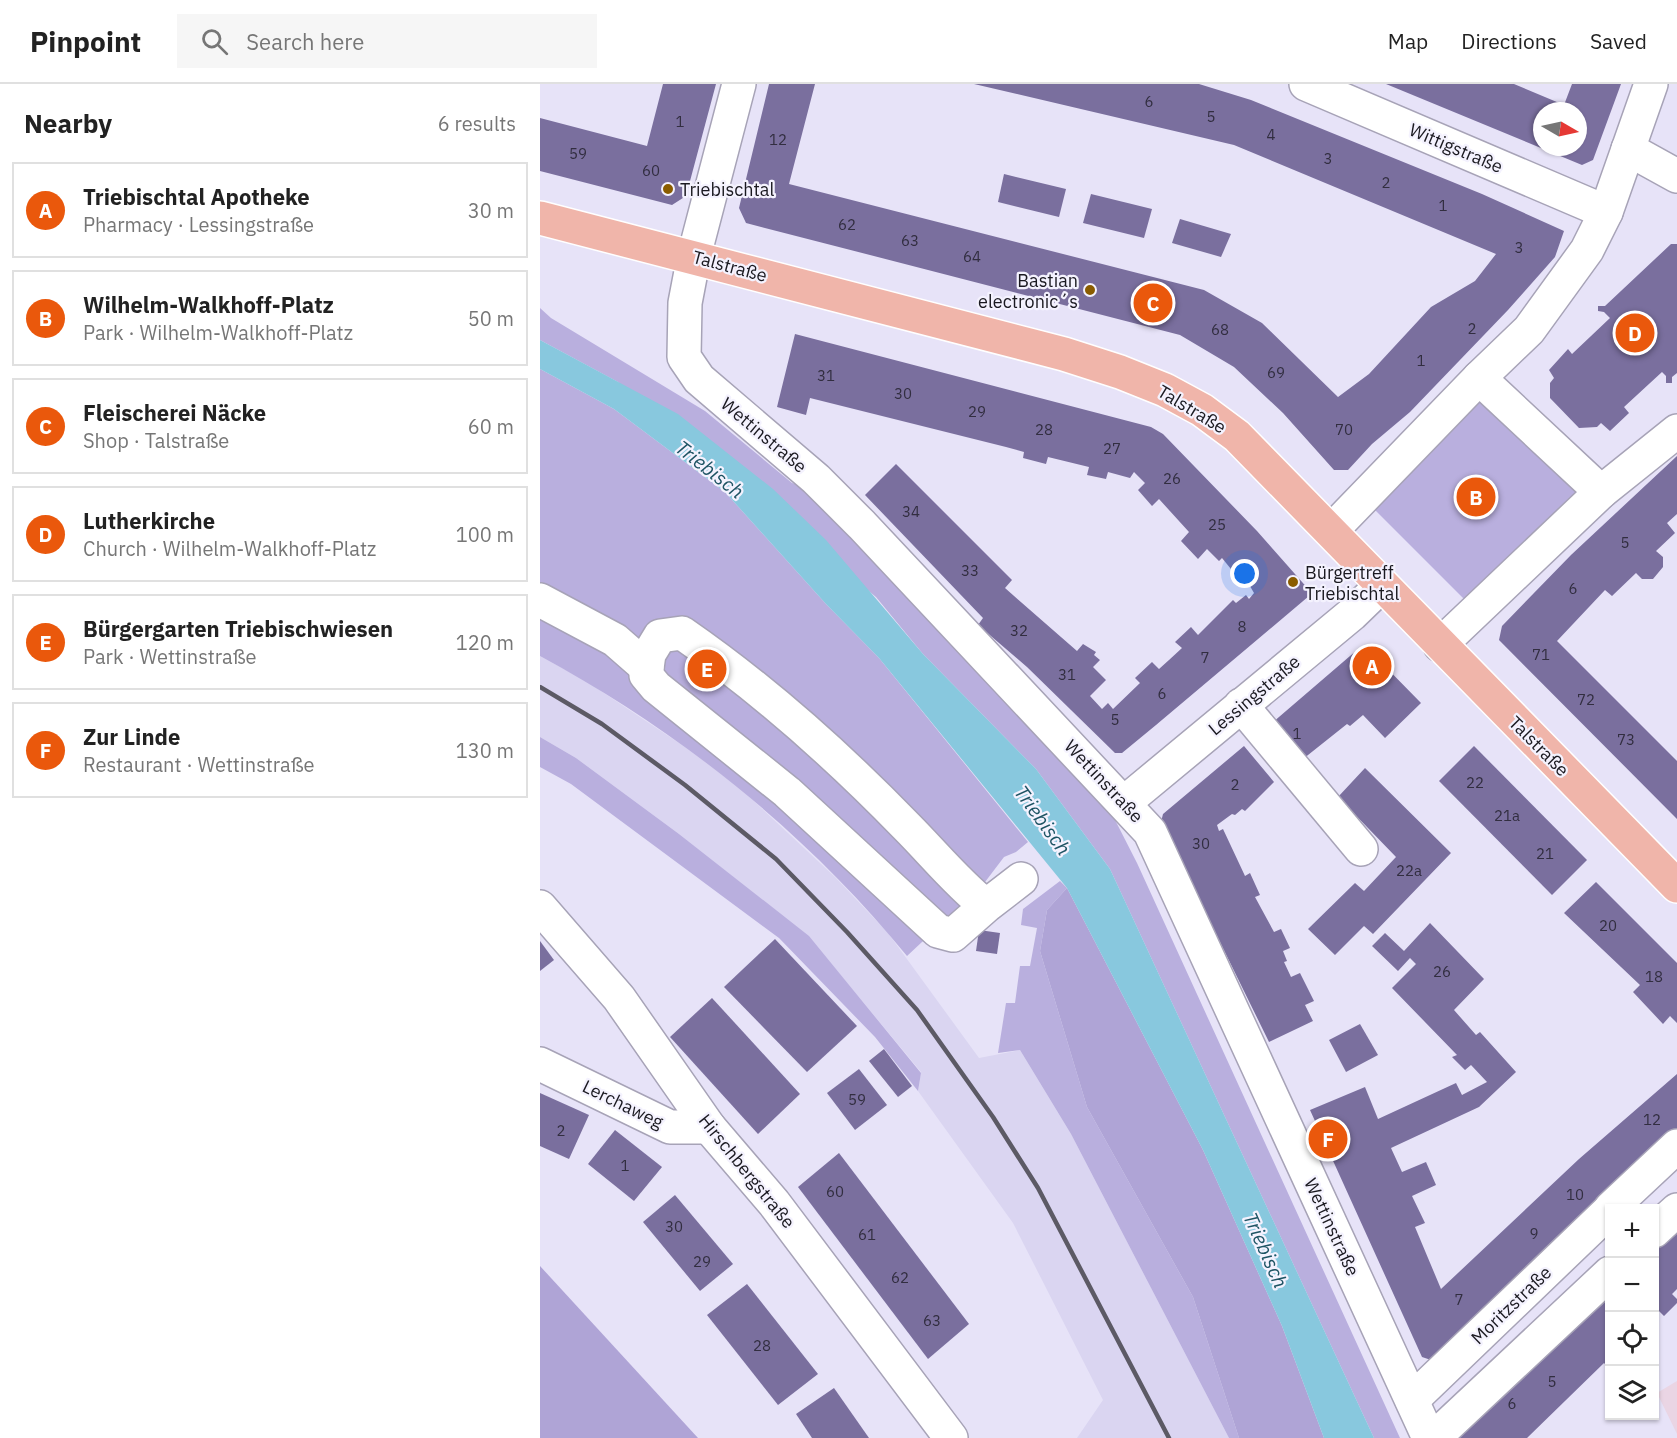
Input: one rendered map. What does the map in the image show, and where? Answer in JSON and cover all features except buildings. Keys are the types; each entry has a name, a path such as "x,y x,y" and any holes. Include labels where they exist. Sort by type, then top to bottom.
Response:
{"main road":[{"name":"Talstraße","path":"540,218 694,256 1064,354 1120,372 1165,390 1202,410 1237,436 1332,530 1440,645 1677,886"}],"street":[{"name":"Wettinstraße","path":"739,84 694,256 686,303 684,357 699,380 816,479 862,525 1150,832 1429,1438"},
{"name":"Wittigstraße","path":"1306,84 1606,212"},
{"path":"1332,530 1479,378 1530,330 1587,249 1606,212 1651,84"},
{"path":"1628,149 1677,176"},
{"path":"1479,378 1600,492"},
{"path":"1440,645 1600,492 1677,431"},
{"name":"Lessingstraße","path":"1124,803 1382,585"},
{"path":"540,600 615,640 647,668"},
{"path":"986,906 960,886 906,826 815,738 730,666 682,633 660,636 649,654 646,675 656,687 787,792 938,930 953,935 1021,879"},
{"path":"1241,705 1361,849"},
{"name":"Hirschbergstraße","path":"540,907 619,998 710,1127 774,1203 951,1438"},
{"name":"Lerchaweg","path":"540,1064 670,1127 710,1127"},
{"name":"Moritzstraße","path":"1615,1204 1677,1146"},
{"path":"1659,1226 1677,1210"},
{"name":"Moritzstraße","path":"1412,1400 1605,1214"},
{"path":"1434,1438 1605,1279"}],"shaded area":[{"path":"540,308 551,318 705,411 792,483 804,486 1112,814 1137,863 1400,1438 1374,1438 1110,869 1036,769 923,654 876,597 618,382 540,340"},
{"path":"540,369 614,409 725,492 826,604 879,658 1028,842 1016,852 1004,857 982,886 907,956 827,868 738,788 691,751 642,717 592,685 540,656"},
{"path":"1483,391 1581,489 1467,602 1370,505"},
{"path":"540,656 586,681 685,747 741,789 835,877 888,933 979,1058 1020,1050 1071,1134 1229,1438 1077,1438 1103,1400 1013,1223 918,1091 921,1072 809,937 679,834 576,758 540,737"},
{"path":"540,737 576,758 679,834 809,936 921,1073 918,1091 875,1037 779,938 571,784 540,767"},
{"path":"1060,881 1067,888 1047,910 1040,951 1087,1107 1193,1297 1239,1438 1229,1438 1071,1134 1020,1050 998,1053 1006,1003 1015,1003 1020,966 1030,966 1037,928 1021,925 1023,909"},
{"path":"1067,888 1203,1150 1282,1326 1324,1438 1239,1438 1193,1297 1087,1107 1040,951 1047,910"},
{"path":"540,1266 698,1438 540,1438"},
{"path":"1677,1381 1677,1434 1659,1397 1659,1392"}],"water":[{"name":"Triebisch","path":"540,340 678,414 773,489 826,540 923,654 1036,769 1110,869 1374,1438 1324,1438 1282,1326 1203,1150 1067,888 879,658 826,604 725,492 614,409 540,369"}],"railway":[{"path":"540,687 602,724 685,785 776,859 847,932 917,1010 993,1117 1038,1188 1169,1438"}],"place":[{"name":"Triebischtal","path":"668,189"},
{"name":"Bastian electronic´s","path":"1090,290"},
{"name":"Fleischerei Näcke","path":"1153,303"},
{"name":"Lutherkirche","path":"1635,333"},
{"name":"Wilhelm-Walkhoff-Platz","path":"1476,497"},
{"name":"Bürgertreff Triebischtal","path":"1293,582"},
{"name":"Triebischtal Apotheke","path":"1372,666"},
{"name":"Bürgergarten Triebischwiesen","path":"707,669"},
{"name":"Zur Linde","path":"1328,1139"}]}
